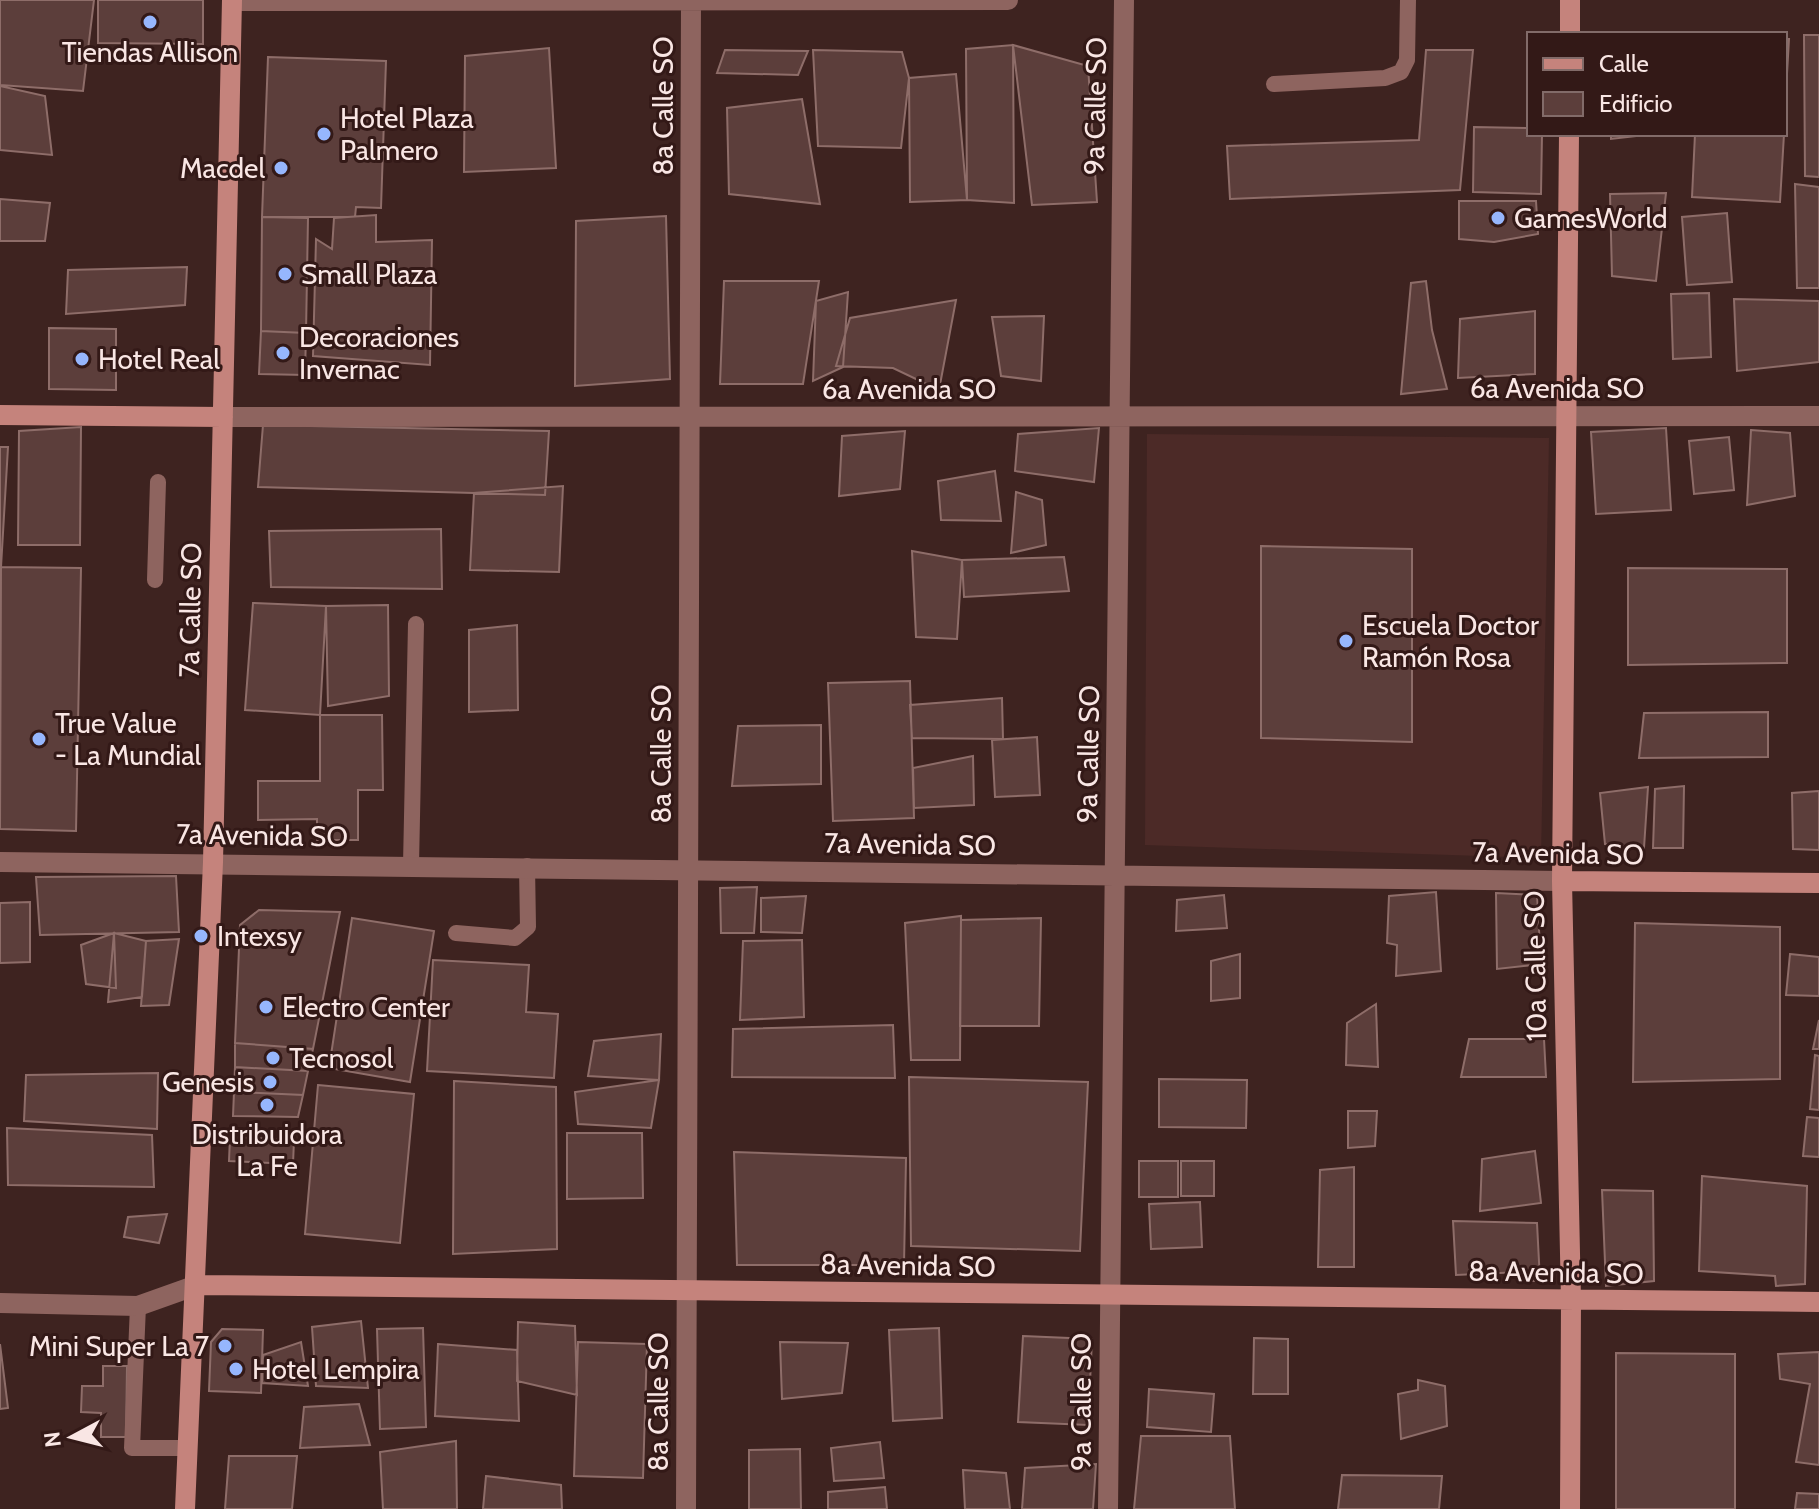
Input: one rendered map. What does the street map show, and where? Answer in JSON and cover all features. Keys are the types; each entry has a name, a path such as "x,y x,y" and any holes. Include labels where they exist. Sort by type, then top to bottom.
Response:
{"street":[{"name":"8a Calle SO","path":"686,1509 691,0"},
{"path":"232,1 1008,0"},
{"name":"9a Calle SO","path":"1108,1509 1124,0"},
{"path":"1570,0 1570,32"},
{"name":"7a Calle SO","path":"185,1509 213,862 232,1"},
{"name":"10a Calle SO","path":"1569,136 1562,881 1571,1300 1570,1509"},
{"name":"6a Avenida SO","path":"0,415 1819,416"},
{"name":"7a Avenida SO","path":"0,862 213,862 1819,883"},
{"name":"8a Avenida SO","path":"0,1303 138,1306 197,1285 1819,1302"}],"lane":[{"path":"1274,84 1385,78 1401,72 1407,60 1408,0"},
{"path":"155,580 158,482"},
{"path":"411,865 416,624"},
{"path":"456,933 515,938 521,934 528,927 527,866"},
{"path":"138,1306 132,1448 189,1448"}],"shaded area":[{"name":"Escuela Doctor Ramón Rosa","path":"1147,434 1549,438 1541,858 1145,845"}],"building":[{"path":"0,0 94,0 83,91 0,85"},
{"name":"Tiendas Allison","path":"98,0 203,0 203,44 98,43"},
{"path":"1804,35 1819,35 1819,177 1805,176"},
{"path":"1013,45 1014,203 967,200 966,49"},
{"path":"1013,45 1088,66 1097,202 1032,205"},
{"path":"549,48 556,168 464,172 465,56"},
{"path":"725,50 808,51 798,75 717,73"},
{"path":"813,50 902,52 909,78 901,148 818,146"},
{"path":"1426,50 1473,50 1460,190 1230,199 1227,146 1419,140"},
{"name":"Hotel Plaza Palmero","path":"268,57 386,61 381,208 356,207 355,217 262,217"},
{"path":"956,74 967,200 910,202 909,78"},
{"path":"0,86 45,96 52,155 0,150"},
{"path":"802,99 820,204 729,194 727,108"},
{"path":"1474,127 1527,128 1527,136 1542,136 1541,194 1473,192"},
{"path":"1695,136 1784,136 1780,202 1692,197"},
{"path":"1795,184 1819,187 1819,288 1797,288"},
{"path":"1666,193 1656,281 1612,276 1610,194"},
{"path":"0,199 50,203 45,241 0,241"},
{"name":"GamesWorld","path":"1459,201 1536,201 1538,234 1494,242 1459,239"},
{"path":"1727,213 1732,282 1687,285 1682,217"},
{"path":"376,215 376,242 432,240 430,365 313,356 316,239 332,249 334,218"},
{"path":"666,216 670,379 575,386 576,221"},
{"name":"Small Plaza","path":"262,217 308,218 306,333 261,331"},
{"path":"187,267 185,305 66,314 68,270"},
{"path":"724,281 819,281 803,384 720,384"},
{"path":"1426,281 1432,330 1447,389 1401,394 1411,283"},
{"path":"848,292 843,367 813,381 816,301"},
{"path":"1709,293 1711,357 1673,359 1671,294"},
{"path":"1734,299 1819,301 1819,362 1737,371"},
{"path":"956,300 939,390 893,368 836,366 850,318"},
{"path":"1535,311 1535,374 1458,378 1460,319"},
{"path":"1044,316 1041,381 1001,376 992,317"},
{"name":"Hotel Real","path":"49,328 116,329 116,390 49,389"},
{"name":"Decoraciones Invernac","path":"261,331 306,333 305,375 259,374"},
{"path":"263,425 549,431 545,495 258,487"},
{"path":"81,427 80,545 18,545 19,431"},
{"path":"1099,428 1094,482 1015,471 1018,434"},
{"path":"1666,428 1671,510 1596,514 1591,432"},
{"path":"1751,430 1790,433 1795,496 1747,505"},
{"path":"905,431 900,489 839,496 842,436"},
{"path":"1729,437 1734,490 1694,494 1689,441"},
{"path":"0,447 8,447 1,567 0,567"},
{"path":"995,471 1001,521 941,520 938,481"},
{"path":"563,486 559,572 470,570 474,493"},
{"path":"1016,492 1042,500 1046,545 1011,553"},
{"path":"441,529 442,589 271,587 269,531"},
{"path":"1261,546 1412,549 1412,742 1261,738"},
{"path":"912,551 962,560 957,639 916,637"},
{"path":"1064,557 1069,591 964,597 962,560"},
{"name":"True Value - La Mundial","path":"1,567 81,568 76,831 0,829"},
{"path":"1628,568 1787,569 1787,663 1628,665"},
{"path":"253,603 326,606 320,715 245,710"},
{"path":"388,605 389,696 328,706 326,606"},
{"path":"517,625 518,710 469,712 469,630"},
{"path":"910,681 914,818 833,821 828,683"},
{"path":"1002,698 1003,739 912,738 910,705"},
{"path":"1768,712 1768,757 1639,758 1644,713"},
{"path":"320,715 382,715 383,790 358,790 358,840 317,840 317,819 258,820 258,781 320,781"},
{"path":"821,725 821,784 732,786 738,726"},
{"path":"1037,737 1040,795 995,797 992,740"},
{"path":"973,756 974,805 914,808 913,768"},
{"path":"1684,786 1683,848 1653,848 1655,789"},
{"path":"1648,787 1644,848 1605,844 1600,793"},
{"path":"1819,791 1819,850 1793,849 1792,793"},
{"path":"176,876 179,932 40,935 36,877"},
{"path":"757,887 754,933 721,933 720,888"},
{"path":"1436,892 1441,971 1396,976 1397,945 1387,943 1389,896"},
{"path":"1496,893 1537,895 1541,964 1497,969"},
{"path":"1224,895 1227,928 1176,931 1177,900"},
{"path":"806,896 802,933 761,932 761,898"},
{"path":"30,902 30,962 0,963 0,903"},
{"path":"259,910 340,912 313,1049 235,1043 240,925"},
{"path":"961,916 960,1060 911,1060 905,923"},
{"path":"352,918 434,931 410,1082 329,1068"},
{"path":"1041,918 1039,1026 960,1026 961,920"},
{"path":"1635,923 1780,927 1780,1079 1633,1082"},
{"path":"114,933 146,941 142,997 108,1002"},
{"path":"114,933 116,988 86,984 81,945"},
{"path":"179,939 169,1005 141,1006 146,941"},
{"path":"802,940 804,1017 740,1020 743,941"},
{"path":"1240,954 1240,998 1211,1001 1211,961"},
{"path":"1790,954 1819,957 1819,996 1786,995"},
{"path":"433,960 529,965 526,1012 558,1014 554,1078 427,1071"},
{"path":"1376,1004 1378,1067 1346,1065 1347,1023"},
{"path":"1819,1020 1819,1049 1813,1049"},
{"path":"893,1025 895,1078 732,1077 733,1029"},
{"path":"661,1034 659,1080 588,1076 594,1041"},
{"path":"1469,1039 1544,1039 1546,1077 1461,1077"},
{"name":"Tecnosol","path":"235,1043 313,1049 308,1071 235,1067"},
{"path":"1815,1055 1819,1056 1819,1110 1810,1109"},
{"name":"Genesis","path":"235,1067 308,1071 303,1095 234,1092"},
{"path":"158,1073 157,1129 24,1121 26,1075"},
{"path":"909,1077 1088,1082 1080,1251 911,1246"},
{"path":"1159,1079 1247,1080 1246,1128 1159,1127"},
{"path":"659,1080 651,1128 578,1124 575,1092"},
{"path":"454,1081 556,1087 557,1249 453,1254"},
{"path":"318,1085 414,1094 400,1243 305,1234"},
{"name":"Distribuidora La Fe","path":"234,1092 303,1095 298,1117 233,1116"},
{"path":"1348,1111 1377,1111 1375,1146 1348,1148"},
{"path":"1807,1117 1819,1118 1819,1157 1803,1156"},
{"path":"7,1128 152,1135 154,1187 8,1185"},
{"path":"567,1133 642,1133 643,1198 567,1199"},
{"path":"230,1137 294,1140 293,1164 229,1161"},
{"path":"1535,1151 1541,1203 1480,1211 1482,1159"},
{"path":"734,1152 906,1158 904,1265 737,1265"},
{"path":"1139,1161 1178,1161 1178,1197 1139,1197"},
{"path":"1181,1161 1214,1161 1214,1196 1181,1196"},
{"path":"1354,1167 1354,1267 1318,1267 1320,1170"},
{"path":"1702,1176 1807,1186 1805,1284 1776,1286 1775,1276 1699,1271"},
{"path":"1602,1190 1653,1191 1654,1281 1606,1286"},
{"path":"1200,1202 1202,1247 1151,1249 1149,1204"},
{"path":"167,1214 159,1243 124,1237 128,1217"},
{"path":"1453,1221 1537,1223 1540,1281 1526,1281 1521,1272 1456,1275"},
{"path":"361,1321 368,1388 316,1386 312,1327"},
{"path":"518,1322 575,1326 577,1395 517,1381"},
{"path":"423,1328 426,1427 380,1429 377,1329"},
{"path":"939,1328 942,1418 893,1421 889,1330"},
{"name":"Hotel Lempira","path":"222,1329 263,1330 261,1393 209,1391 211,1342"},
{"path":"1023,1336 1092,1339 1088,1425 1018,1422"},
{"path":"1254,1338 1288,1339 1288,1394 1253,1394"},
{"path":"301,1342 308,1386 262,1383 263,1355"},
{"path":"578,1342 647,1344 643,1478 574,1476"},
{"path":"780,1342 848,1343 842,1393 782,1399"},
{"path":"0,1344 8,1408 0,1409"},
{"path":"438,1344 517,1350 519,1421 435,1416"},
{"path":"1819,1352 1819,1465 1796,1462 1810,1384 1780,1379 1778,1354"},
{"path":"1616,1353 1735,1354 1735,1509 1616,1509"},
{"path":"103,1366 127,1366 126,1437 101,1437 101,1413 81,1412 82,1386 103,1386"},
{"path":"1418,1380 1445,1386 1447,1426 1401,1439 1398,1394 1418,1390"},
{"path":"1149,1389 1214,1394 1211,1432 1147,1427"},
{"path":"359,1404 370,1445 300,1448 304,1407"},
{"path":"1141,1436 1230,1436 1235,1509 1134,1509"},
{"path":"456,1441 457,1509 383,1509 380,1452"},
{"path":"880,1442 884,1478 834,1481 831,1448"},
{"path":"800,1449 801,1509 749,1509 749,1450"},
{"path":"229,1456 297,1456 292,1509 225,1509"},
{"path":"1096,1464 1093,1509 1022,1509 1025,1468"},
{"path":"963,1470 1006,1473 1010,1509 965,1509"},
{"path":"1342,1475 1442,1476 1439,1509 1338,1509"},
{"path":"486,1476 561,1485 562,1509 483,1509"},
{"path":"885,1487 887,1509 828,1509 828,1492"},
{"path":"1797,1493 1819,1494 1819,1509 1795,1509"}],"place":[{"name":"Tiendas Allison","path":"150,22"},
{"name":"Hotel Plaza Palmero","path":"324,134"},
{"name":"Macdel","path":"281,168"},
{"name":"GamesWorld","path":"1498,218"},
{"name":"Small Plaza","path":"285,274"},
{"name":"Decoraciones Invernac","path":"283,353"},
{"name":"Hotel Real","path":"82,359"},
{"name":"Escuela Doctor Ramón Rosa","path":"1346,641"},
{"name":"True Value - La Mundial","path":"39,739"},
{"name":"Intexsy","path":"201,936"},
{"name":"Electro Center","path":"266,1007"},
{"name":"Tecnosol","path":"273,1058"},
{"name":"Genesis","path":"270,1082"},
{"name":"Distribuidora La Fe","path":"267,1105"},
{"name":"Mini Super La 7","path":"225,1346"},
{"name":"Hotel Lempira","path":"236,1369"}]}
